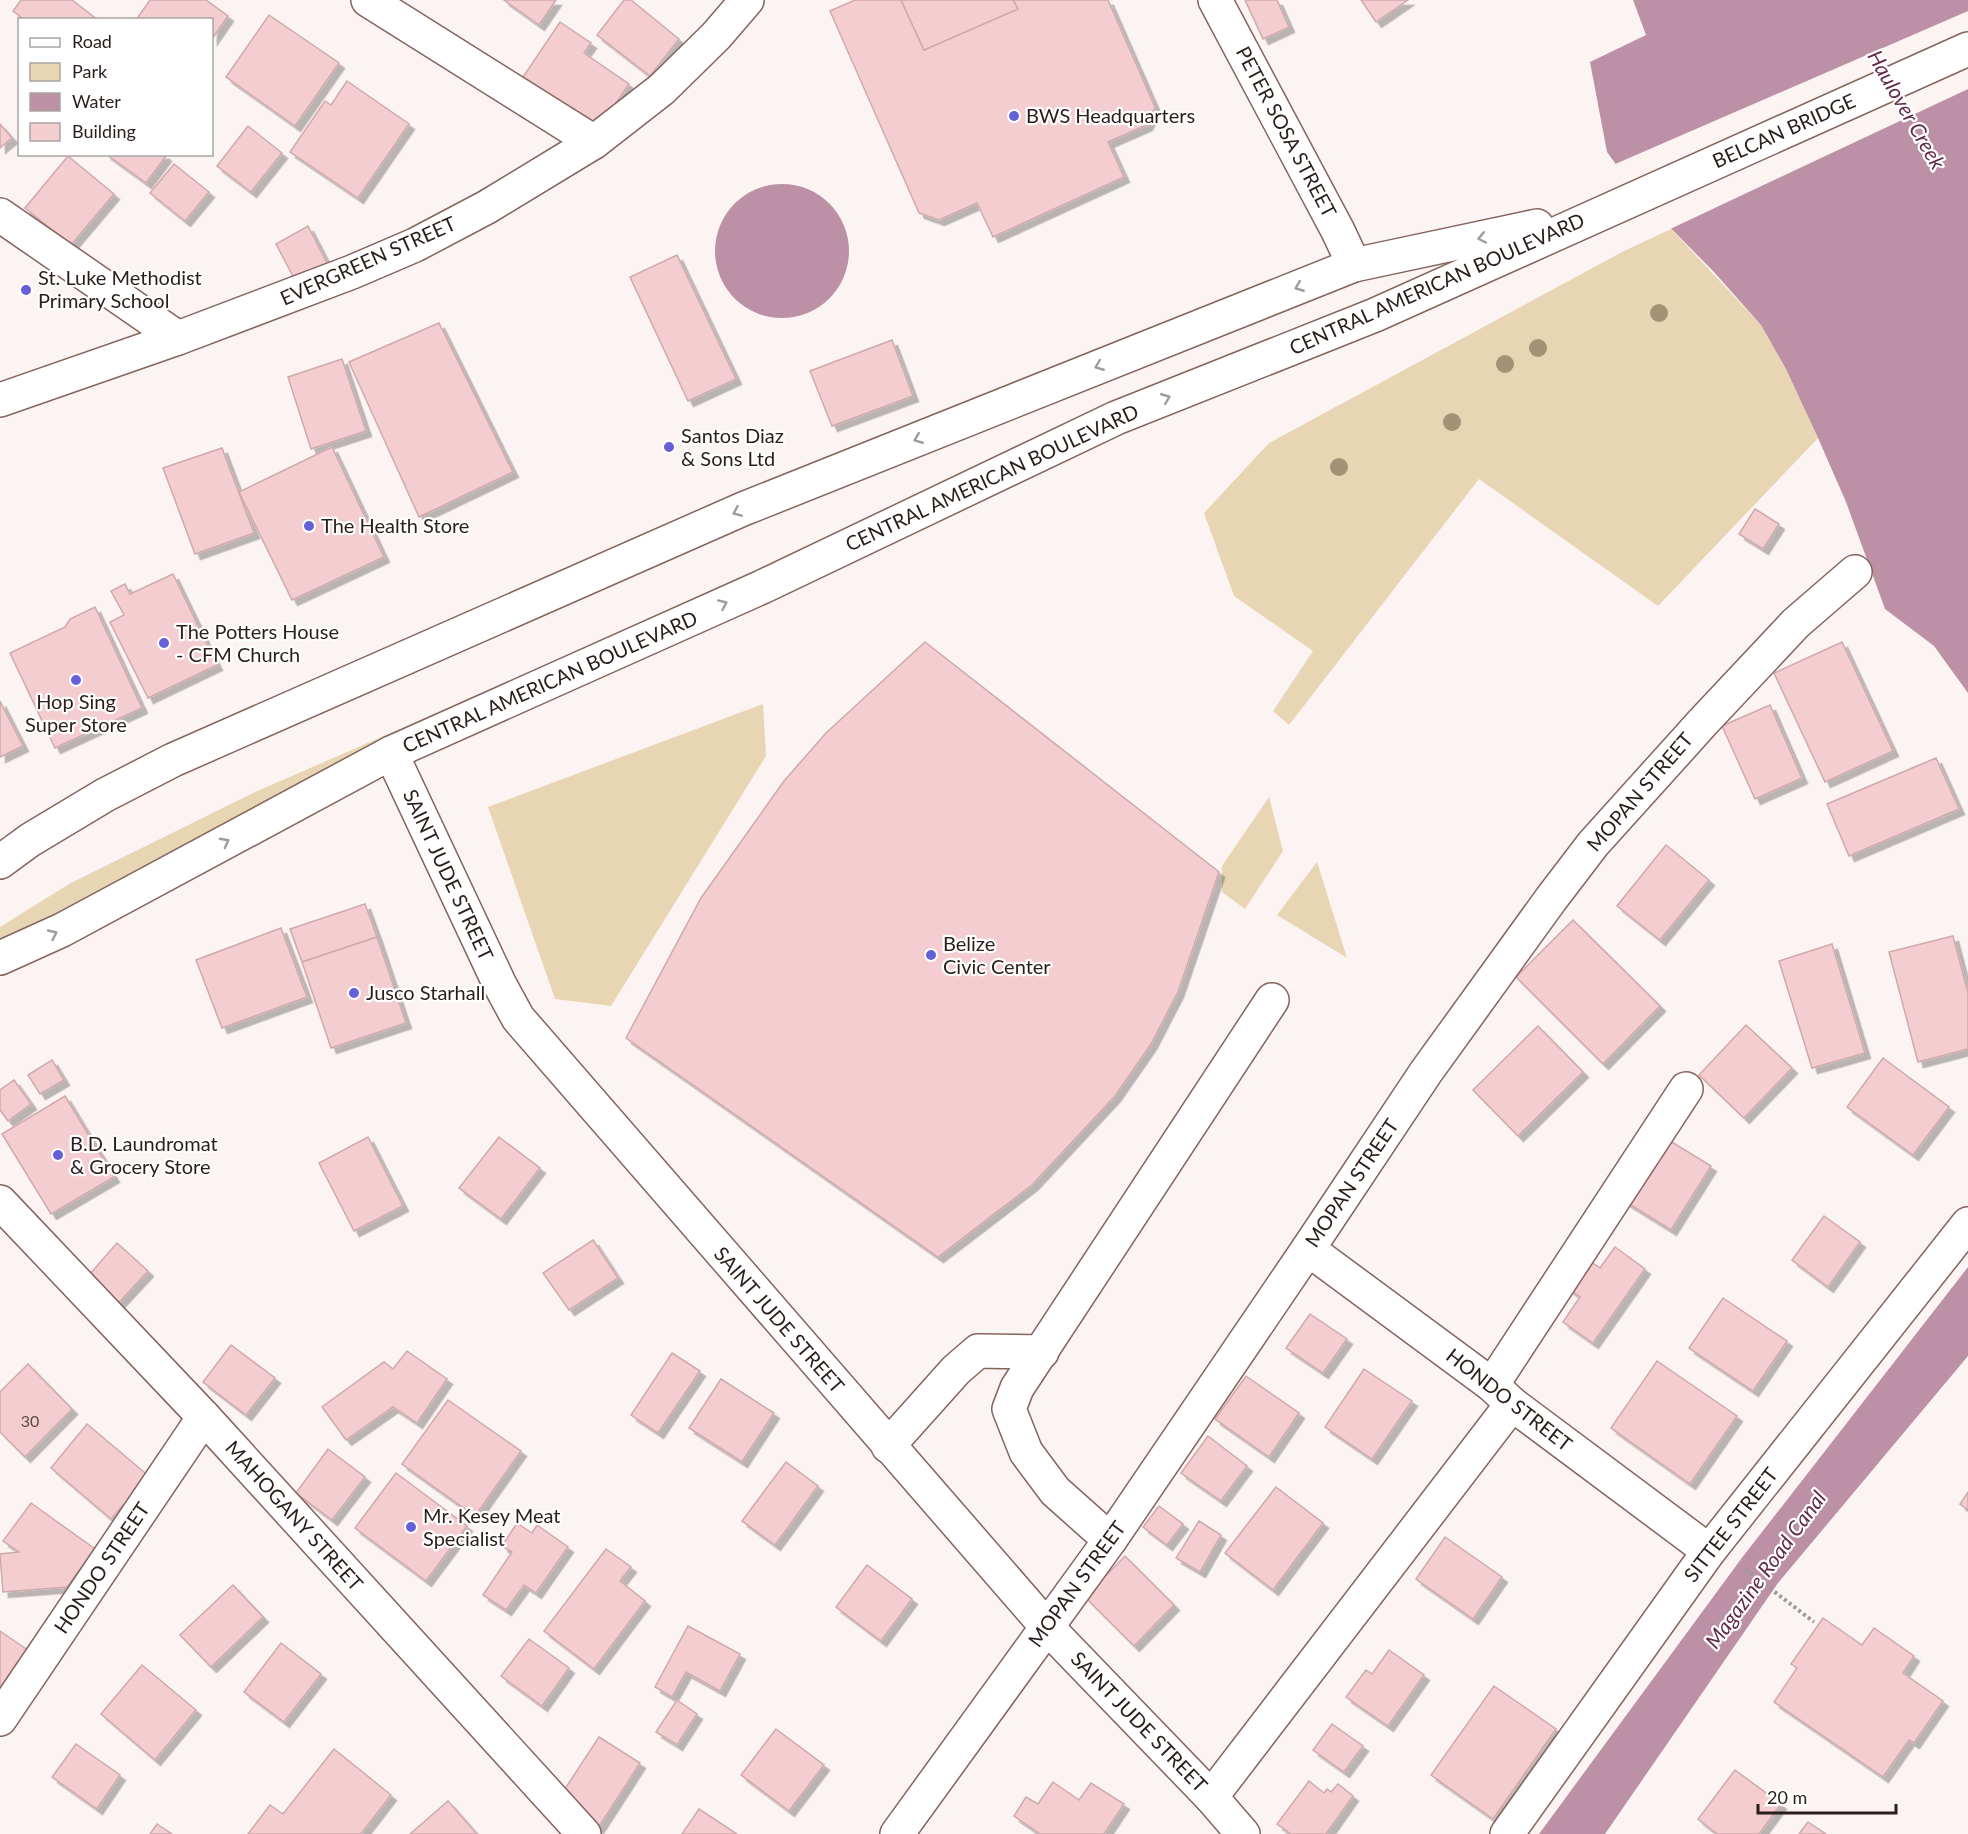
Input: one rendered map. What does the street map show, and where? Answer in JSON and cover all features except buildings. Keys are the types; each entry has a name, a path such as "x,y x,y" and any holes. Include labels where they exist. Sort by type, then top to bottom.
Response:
{"street":[{"path":"368,0 594,142"},
{"name":"EVERGREEN STREET","path":"0,400 178,338 352,272 415,245 487,207 594,142 662,89 716,36 747,0"},
{"name":"PETER SOSA STREET","path":"1215,0 1354,265"},
{"name":"BELCAN BRIDGE","path":"1601,213 1968,49"},
{"name":"CENTRAL AMERICAN BOULEVARD","path":"0,862 30,840 105,795 173,760 743,509 1354,265 1601,213"},
{"name":"CENTRAL AMERICAN BOULEVARD","path":"0,958 62,930 392,753 762,587 1116,418 1375,315 1601,213"},
{"path":"0,214 178,338"},
{"name":"MOPAN STREET","path":"897,1834 1110,1540 1426,1072 1593,844 1702,722 1796,623 1856,572"},
{"name":"SAINT JUDE STREET","path":"392,753 499,983 518,1018 1047,1627 1211,1797 1243,1834"},
{"path":"1110,1540 1055,1491 1026,1452 1009,1409 1017,1388 1272,1000"},
{"path":"1211,1797 1502,1395 1686,1089"},
{"name":"MAHOGANY STREET","path":"0,1202 204,1417 584,1834"},
{"name":"SITTEE STREET","path":"1507,1834 1723,1558 1968,1224"},
{"name":"HONDO STREET","path":"1308,1249 1723,1558"},
{"path":"888,1446 956,1370 978,1351 1042,1352"},
{"name":"HONDO STREET","path":"0,1719 204,1417"}],"path":[{"path":"1723,1558 1770,1587 1815,1622"}],"green space":[{"path":"1671,229 1761,325 1786,369 1818,438 1658,606 1479,479 1289,725 1273,711 1313,651 1234,596 1204,513 1269,443 1624,251"},
{"path":"772,567 0,956 0,927 69,884 255,792"},
{"path":"763,704 766,756 611,1006 555,999 488,807"},
{"path":"1269,797 1283,851 1245,909 1222,892 1222,866"},
{"path":"1317,862 1347,958 1277,915"}],"water":[{"name":"Haulover Creek","path":"1633,0 1968,0 1968,693 1934,646 1885,609 1846,502 1786,369 1761,325 1714,272 1638,195 1607,152 1590,62 1646,35"},
{"path":"782,184 808,189 829,204 844,225 849,251 844,277 829,298 808,313 782,318 756,313 735,298 720,277 715,251 720,225 735,204 756,189"},
{"name":"Magazine Road Canal","path":"1968,1267 1968,1356 1778,1583 1605,1834 1539,1834 1741,1559"}],"pier":[{"path":"1968,11 1968,89 1668,230 1636,197 1613,165"}],"place":[{"name":"BWS Headquarters","path":"1014,116"},
{"name":"St. Luke Methodist Primary School","path":"26,290"},
{"name":"Santos Diaz & Sons Ltd","path":"669,447"},
{"name":"The Health Store","path":"309,526"},
{"name":"The Potters House - CFM Church","path":"164,643"},
{"name":"Hop Sing Super Store","path":"76,680"},
{"name":"Belize Civic Center","path":"931,955"},
{"name":"Jusco Starhall","path":"354,993"},
{"name":"B.D. Laundromat & Grocery Store","path":"58,1155"},
{"name":"Mr. Kesey Meat Specialist","path":"411,1527"}]}
